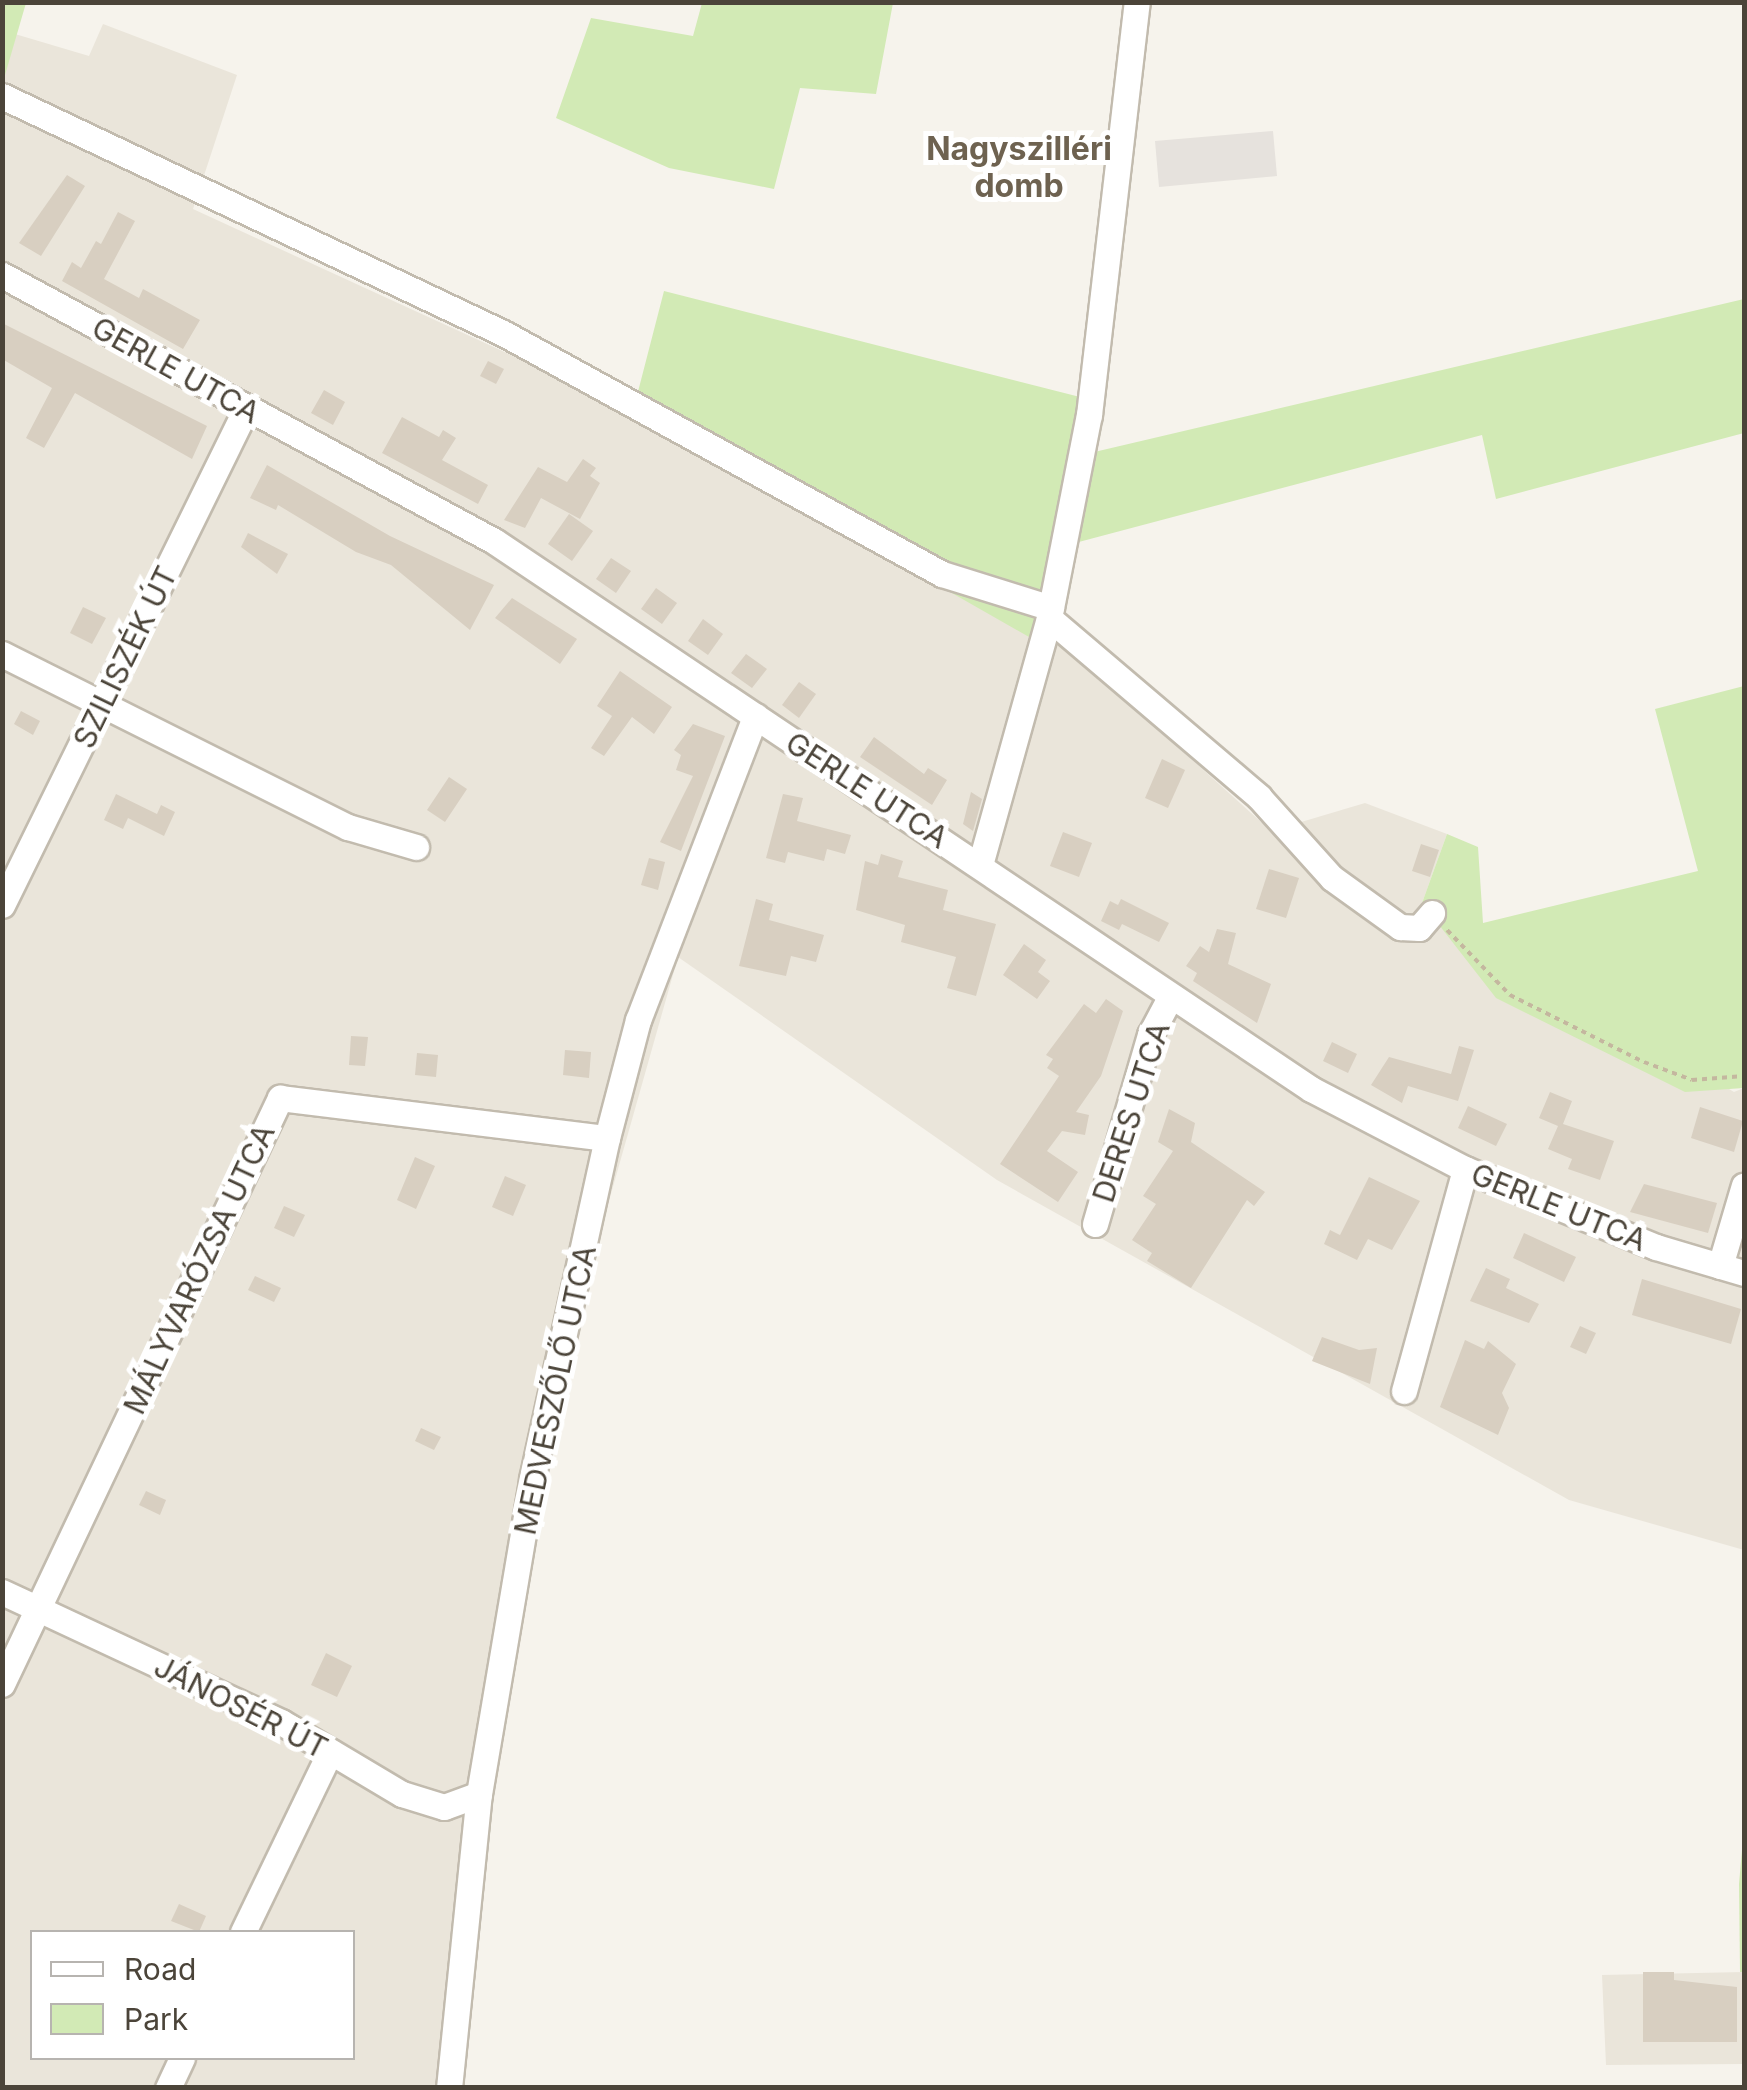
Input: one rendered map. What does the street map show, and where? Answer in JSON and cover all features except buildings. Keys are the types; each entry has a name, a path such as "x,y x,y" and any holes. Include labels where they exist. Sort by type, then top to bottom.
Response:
{"street":[{"path":"980,865 1050,613 1089,416 1137,2"},
{"path":"2,96 503,332 942,574 1050,613 1259,797 1332,878 1400,927 1419,928 1432,913"},
{"name":"GERLE UTCA","path":"2,275 494,542 980,865 1169,1000 1311,1090 1465,1169 1732,1270"},
{"name":"SZILISZÉK ÚT","path":"2,904 246,409"},
{"path":"2,654 348,828 416,847"},
{"name":"MEDVESZŐLŐ UTCA","path":"449,2088 479,1794 532,1479 607,1138 638,1020 755,716"},
{"name":"DERES UTCA","path":"1096,1224 1150,1035 1169,1000"},
{"name":"MÁLYVARÓZSA UTCA","path":"2,1684 280,1098 607,1138"},
{"path":"1404,1392 1465,1169"},
{"path":"1732,1270 1744,1185"},
{"name":"JÁNOSÉR ÚT","path":"2,1592 281,1722 422,1802 462,1806 479,1794"},
{"path":"243,1930 330,1752"},
{"path":"168,2088 181,2060"}],"path":[{"path":"1432,913 1510,996 1692,1080 1744,1076"}],"shaded area":[{"path":"103,24 237,75 193,209 633,411 1054,635 1271,831 1365,803 1447,834 1422,903 1734,1092 1744,1088 1744,1550 1569,1500 997,1180 678,957 590,1268 534,1505 449,2087 3,2088 3,82 15,34 89,56"},
{"path":"1273,131 1277,176 1159,187 1155,141"},
{"path":"1744,1972 1744,2087 1743,2064 1606,2065 1602,1975"}],"green space":[{"path":"2,3 26,3 3,82"},
{"path":"702,3 893,3 876,94 800,88 774,189 669,168 556,118 591,18 693,36"},
{"path":"664,291 1080,397 1073,457 1744,299 1744,433 1496,499 1482,435 1075,543 1050,649 633,411"},
{"path":"1744,686 1744,1088 1685,1092 1496,998 1422,903 1447,834 1478,847 1483,923 1698,871 1655,709"},
{"path":"1744,1827 1744,1972 1740,1972 1739,1884"}],"district":[{"name":"Nagyszilléri domb","path":"1019,168"}]}
